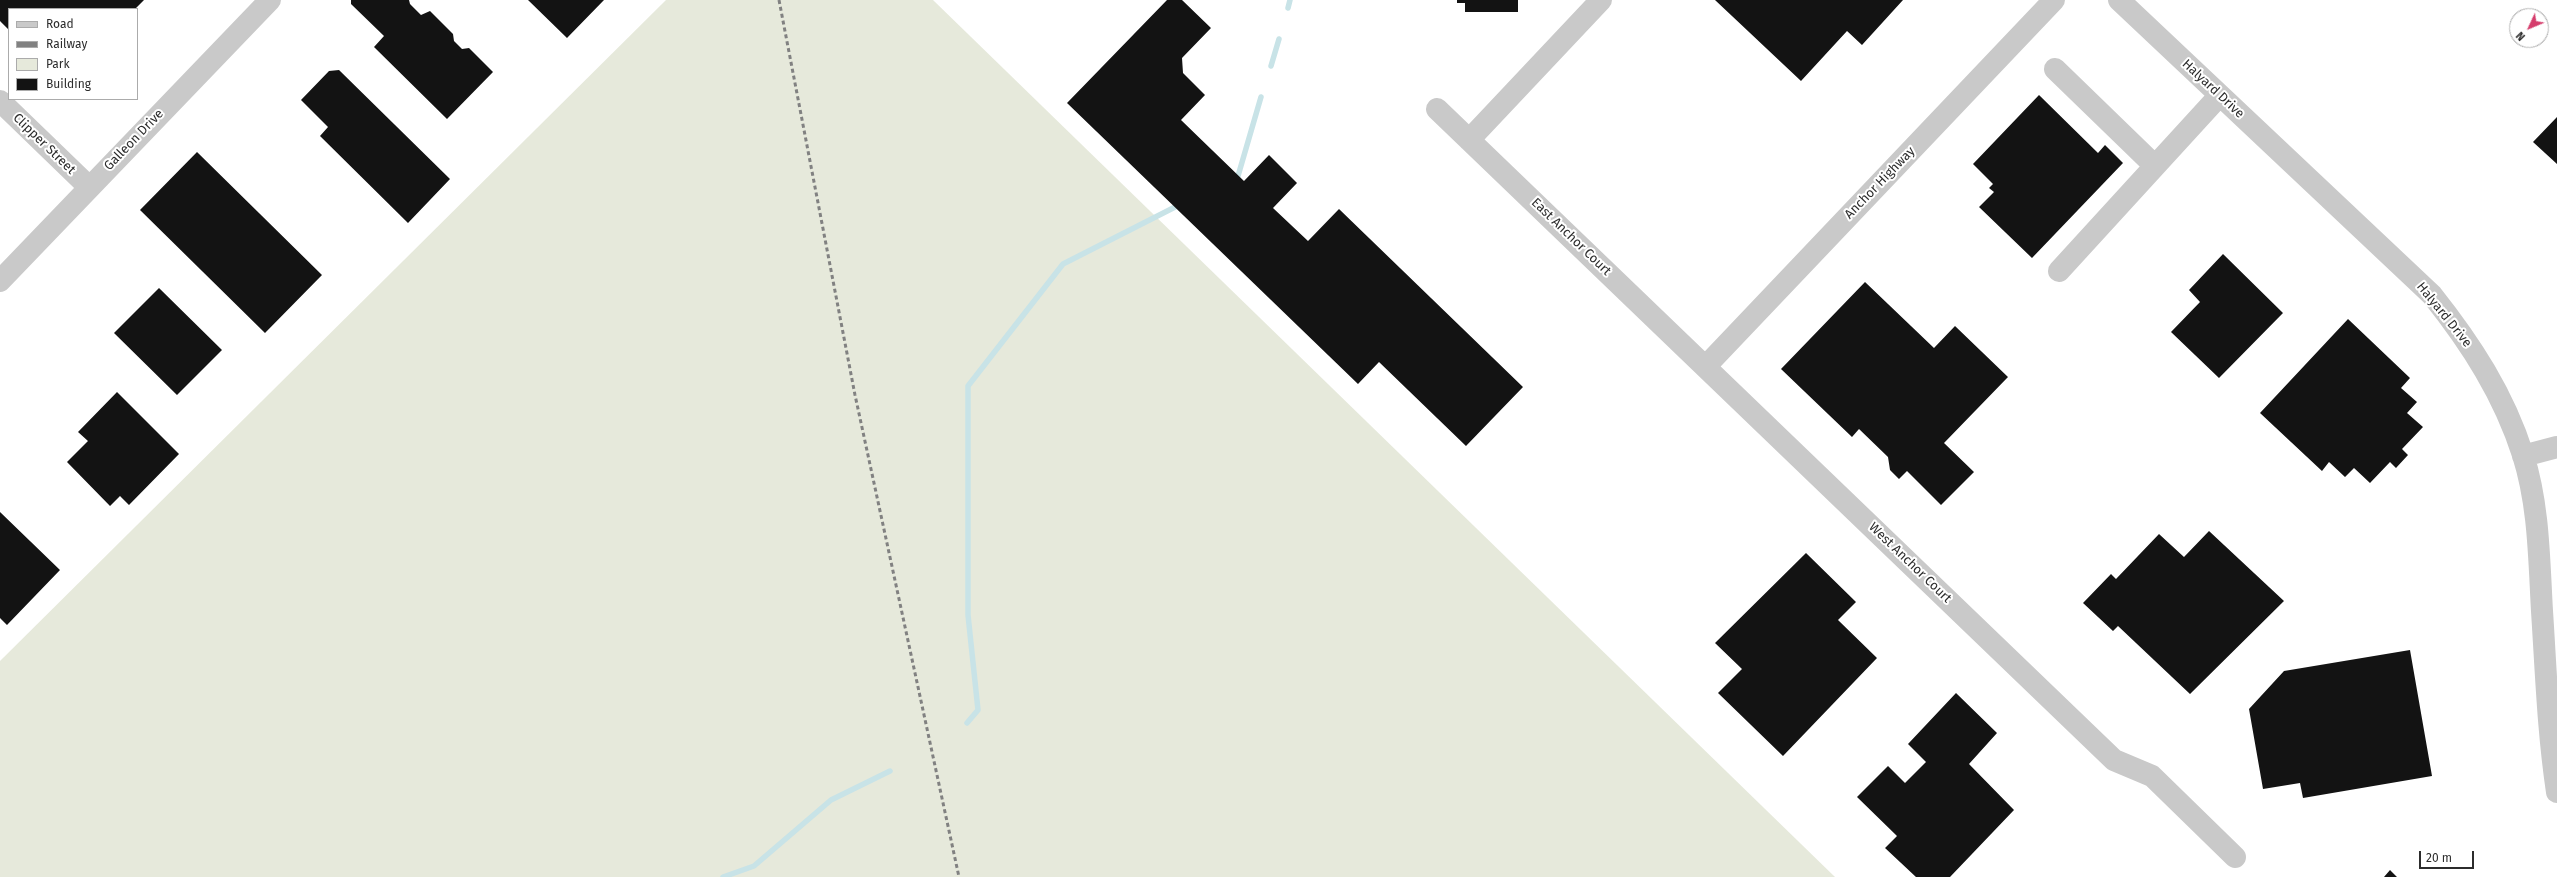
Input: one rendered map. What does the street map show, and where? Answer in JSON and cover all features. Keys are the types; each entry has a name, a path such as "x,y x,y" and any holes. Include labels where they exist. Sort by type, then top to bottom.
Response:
{"street":[{"name":"Galleon Drive","path":"0,281 270,0"},
{"path":"1469,140 1601,0"},
{"name":"Anchor Highway","path":"1706,366 2054,0"},
{"name":"Halyard Drive","path":"2119,0 2432,296 2463,334 2491,380 2510,420 2523,456 2532,496 2552,662 2550,743 2555,769 2557,792"},
{"path":"2055,69 2155,166"},
{"path":"2059,271 2220,95"},
{"name":"Clipper Street","path":"0,101 89,187"},
{"name":"East Anchor Court","path":"1437,109 1706,366"},
{"name":"West Anchor Court","path":"1706,366 2114,760 2152,776 2236,857"},
{"path":"2523,456 2557,447"}],"green space":[{"path":"666,0 933,0 1835,877 0,877 0,661"}],"building":[{"path":"0,0 144,0 136,8 8,8 8,29 0,21"},
{"path":"351,0 409,0 410,4 421,15 430,11 453,34 454,41 462,49 469,48 493,72 447,119 374,47 384,36 351,4"},
{"path":"528,0 604,0 567,38"},
{"path":"1167,0 1182,0 1211,28 1182,58 1183,73 1205,95 1181,120 1244,181 1269,155 1297,183 1273,208 1308,241 1339,209 1523,387 1466,446 1379,362 1358,384 1067,103"},
{"path":"1457,0 1518,0 1518,12 1465,12 1465,3 1457,3"},
{"path":"1715,0 1903,0 1862,45 1847,31 1801,81"},
{"path":"339,70 450,179 408,223 320,136 328,127 301,100 329,71"},
{"path":"2039,95 2098,153 2105,145 2123,163 2032,258 1979,207 1994,192 1989,188 1993,184 1973,164"},
{"path":"2557,117 2557,164 2533,142"},
{"path":"197,152 322,275 265,333 140,210"},
{"path":"2223,254 2283,313 2219,378 2171,332 2200,302 2189,290"},
{"path":"1865,282 1934,348 1955,326 2008,377 1944,443 1974,472 1941,505 1907,471 1899,479 1890,470 1888,457 1859,429 1852,437 1781,369"},
{"path":"159,288 222,350 177,395 114,333"},
{"path":"2348,319 2410,378 2401,388 2417,402 2407,413 2423,427 2402,449 2408,455 2396,468 2390,462 2370,483 2354,468 2345,477 2329,462 2322,471 2260,413"},
{"path":"117,392 179,454 129,505 120,496 110,506 67,462 88,441 78,432"},
{"path":"0,512 60,570 7,625 0,618"},
{"path":"2209,531 2284,601 2190,694 2118,626 2113,631 2083,603 2111,574 2116,579 2159,534 2184,557"},
{"path":"1806,553 1856,602 1838,620 1877,658 1783,756 1718,693 1742,669 1715,643"},
{"path":"2410,650 2432,776 2303,798 2300,783 2263,789 2249,709 2284,671"},
{"path":"1956,693 1997,733 1969,764 2014,810 1950,877 1916,877 1885,848 1897,836 1857,797 1888,766 1905,783 1926,762 1908,744"},
{"path":"2390,870 2397,877 2384,877"}],"waterway":[{"path":"1288,8 1290,0"},
{"path":"1271,66 1279,39"},
{"path":"1232,179 1238,176 1261,97"},
{"path":"967,723 978,710 968,615 968,386 1063,264 1181,204"},
{"path":"723,877 754,866 831,800 890,771"}],"railway":[{"path":"779,0 855,395 959,877"}]}
